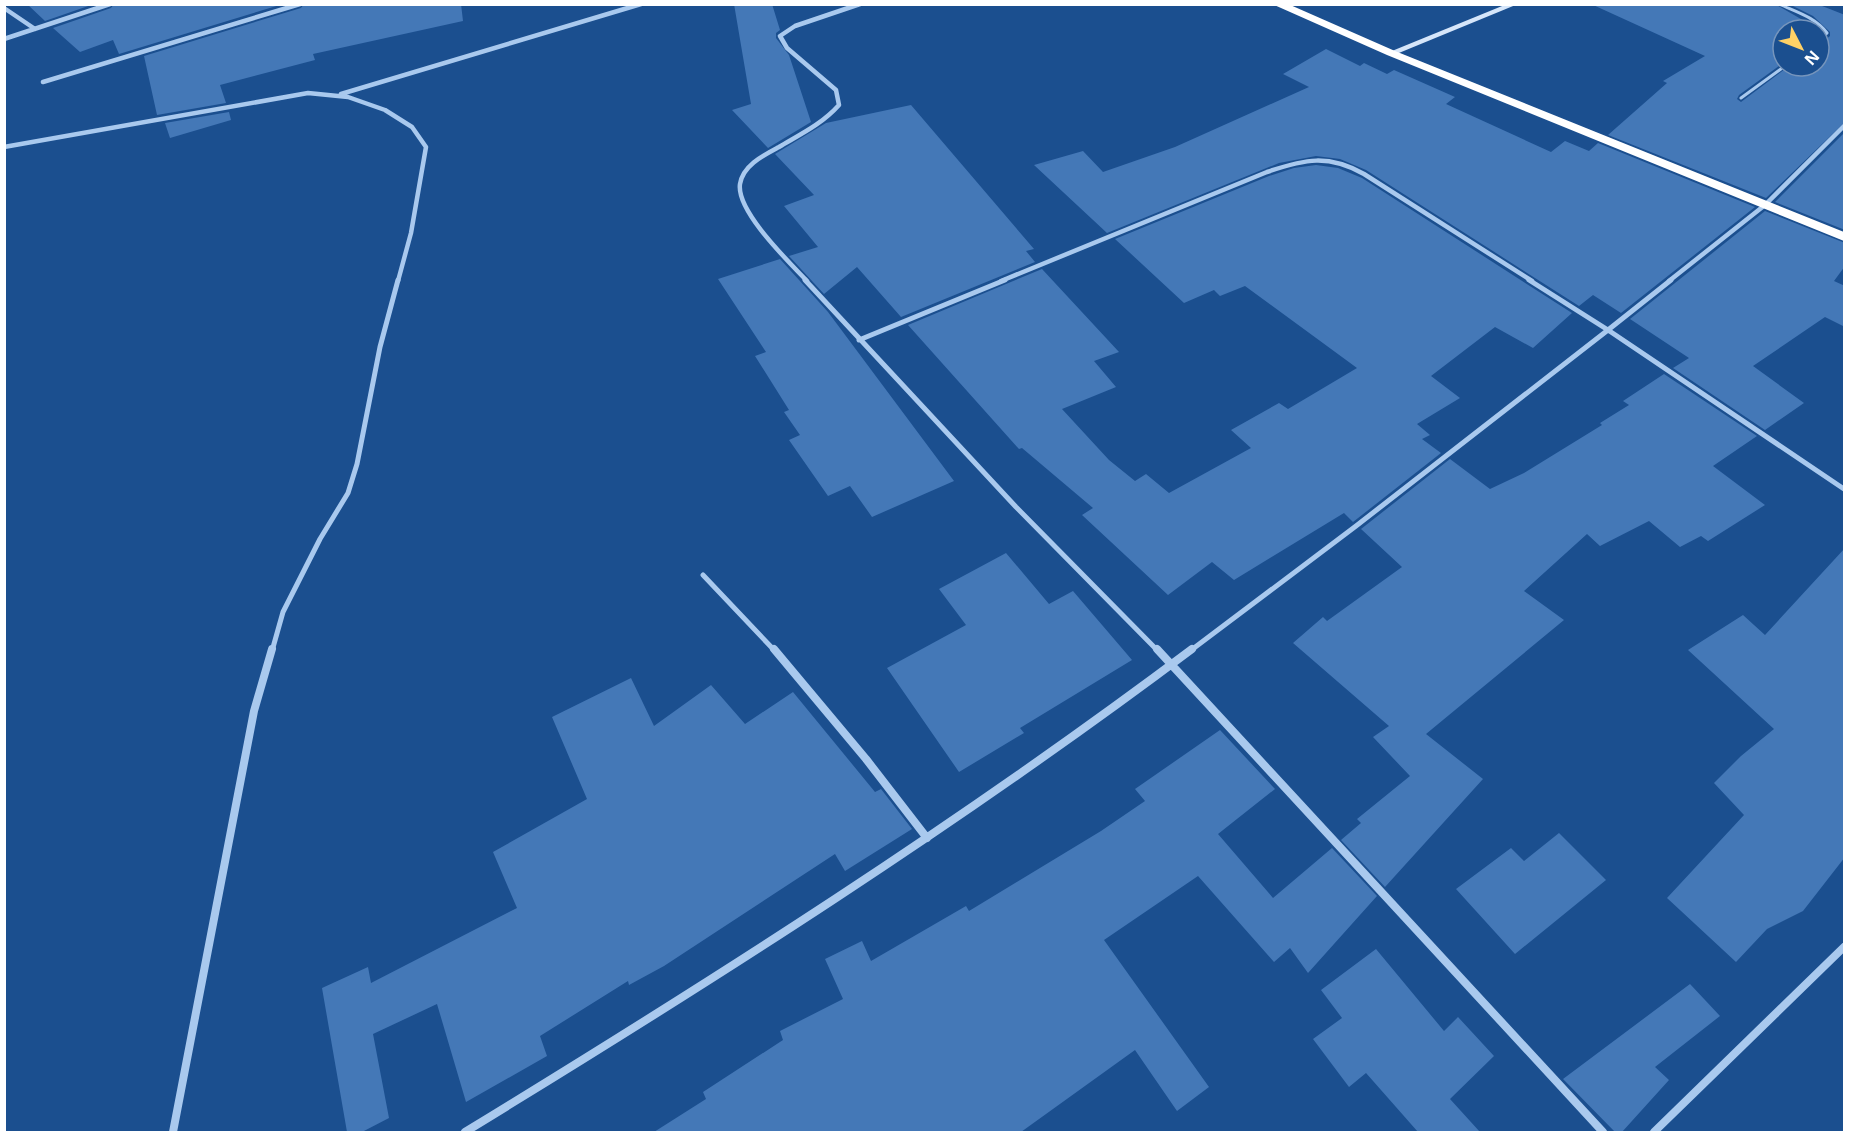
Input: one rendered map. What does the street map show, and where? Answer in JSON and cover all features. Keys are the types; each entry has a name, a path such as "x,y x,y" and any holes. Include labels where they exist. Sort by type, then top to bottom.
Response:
{"highway":[{"path":"1277,4 1391,53 1845,237"}],"main road":[{"path":"1391,53 1515,4"}],"street":[{"path":"4,39 110,4"},
{"path":"44,82 300,4"},
{"path":"341,94 641,4"},
{"path":"860,4 795,26 780,36 787,48 836,90 839,105 826,120 759,158 745,172 740,185 744,202 759,228 859,340 1016,507 1171,664 1603,1132"},
{"path":"4,8 35,29"},
{"path":"4,147 308,93 341,94 372,104 411,126 426,147 411,233 380,347 357,464 348,493 320,539 283,612 254,711 173,1132"},
{"path":"465,1132 667,1009 927,838 1171,664 1409,486 1765,205 1845,126"},
{"path":"859,340 1232,186 1282,168 1318,160 1345,164 1608,330 1845,489"},
{"path":"703,575 733,602 802,681 873,766 927,838"},
{"path":"1654,1132 1845,947"}],"lane":[{"path":"1779,4 1809,18"},
{"path":"1741,98 1771,76"}],"building":[{"path":"27,4 94,4 45,21"},
{"path":"114,4 283,4 119,54 113,40 80,52 53,28 111,8"},
{"path":"304,4 461,4 463,21 313,54 315,60 220,85 226,103 157,115 144,56 301,8"},
{"path":"734,4 772,4 780,30 776,33 776,38 789,55 811,122 768,148 732,110 751,104"},
{"path":"1591,4 1775,4 1799,18 1771,18 1771,72 1739,95 1737,99 1741,102 1773,78 1831,78 1831,18 1815,18 1789,4 1817,4 1845,15 1845,122 1766,198 1608,135 1667,83 1663,81 1705,56"},
{"path":"1326,49 1360,66 1364,63 1387,74 1394,70 1455,97 1446,104 1551,152 1565,141 1589,151 1598,143 1755,207 1621,313 1593,295 1579,306 1366,170 1340,159 1316,156 1279,163 1107,233 1034,165 1083,151 1103,172 1175,147 1309,87 1283,74"},
{"path":"911,105 1034,249 1026,251 1035,262 901,317 857,267 824,294 789,256 818,247 784,206 814,195 775,154 826,123"},
{"path":"229,112 231,120 170,138 165,123"},
{"path":"1845,132 1845,230 1775,202"},
{"path":"1316,165 1338,168 1362,178 1572,313 1533,348 1495,327 1431,376 1460,398 1417,424 1430,435 1422,439 1441,453 1353,522 1344,513 1234,580 1212,562 1168,595 1082,515 1093,508 1022,448 1019,449 908,325 1042,269 1119,352 1094,361 1116,387 1062,409 1109,460 1135,481 1146,474 1169,493 1251,448 1231,430 1279,403 1288,409 1357,368 1245,286 1220,296 1214,290 1184,303 1115,239 1269,176 1294,168"},
{"path":"1765,211 1845,243 1845,266 1834,281 1845,286 1845,327 1825,317 1753,366 1804,403 1765,430 1673,368 1689,358 1630,319"},
{"path":"780,259 828,312 954,481 872,517 850,486 828,496 789,440 800,435 784,412 789,410 755,356 766,352 718,279"},
{"path":"1664,374 1757,436 1713,466 1765,505 1708,541 1701,536 1680,547 1649,521 1600,546 1587,534 1524,591 1564,620 1426,734 1483,779 1385,887 1341,840 1361,823 1357,819 1410,776 1373,737 1389,726 1293,643 1323,617 1327,621 1402,567 1361,529 1450,459 1490,489 1524,473 1602,425 1600,423 1629,405 1623,401"},
{"path":"1845,548 1845,857 1803,911 1767,929 1736,962 1667,898 1744,815 1714,783 1741,756 1774,729 1688,650 1743,615 1765,635"},
{"path":"1006,553 1049,604 1073,591 1132,660 1020,728 1024,733 959,772 887,668 966,625 939,589"},
{"path":"631,678 654,726 711,685 745,724 793,692 875,792 881,789 912,829 845,871 835,854 664,966 629,985 628,981 540,1036 547,1056 466,1102 437,1004 373,1034 389,1118 362,1132 347,1132 322,988 368,967 371,983 517,908 493,852 587,799 552,717"},
{"path":"1220,730 1275,789 1218,834 1273,898 1332,848 1377,896 1308,973 1290,948 1274,962 1198,876 1104,940 1209,1087 1177,1111 1135,1050 1021,1132 654,1132 706,1099 703,1092 783,1040 780,1031 843,999 825,959 862,941 871,961 966,906 969,911 1101,831 1145,801 1135,789"},
{"path":"1559,833 1606,880 1515,954 1456,889 1511,848 1524,861"},
{"path":"1376,949 1444,1031 1458,1017 1494,1056 1450,1099 1480,1132 1418,1132 1366,1073 1349,1087 1313,1039 1342,1018 1321,990"},
{"path":"1690,984 1720,1016 1655,1067 1669,1080 1622,1132 1615,1132 1563,1079"}]}
